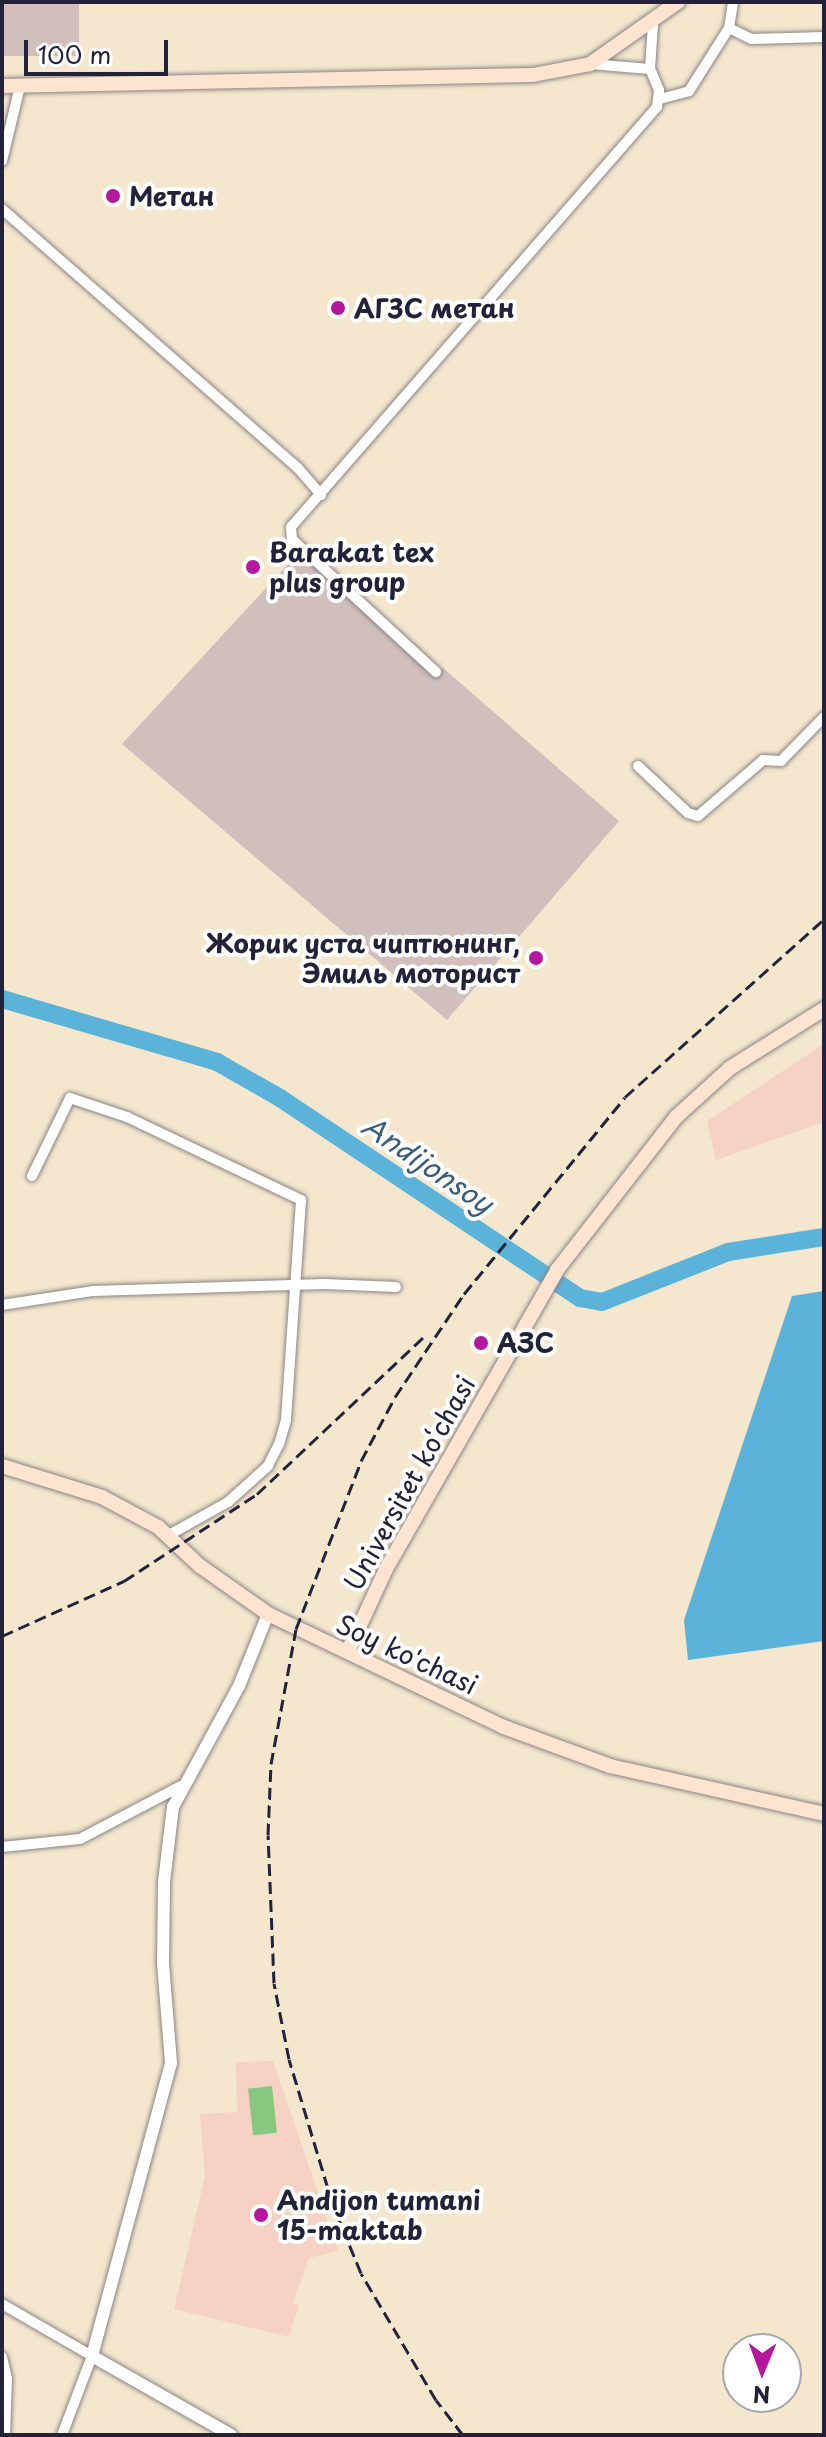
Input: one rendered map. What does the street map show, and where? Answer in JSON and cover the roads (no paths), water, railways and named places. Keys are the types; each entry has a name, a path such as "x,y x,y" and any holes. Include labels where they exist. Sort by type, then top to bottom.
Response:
{"main road":[{"path":"2,86 533,75 590,64 653,24 678,2"},
{"name":"Universitet kо‘chasi","path":"348,1651 386,1569 557,1270 676,1117 730,1068 824,1009"},
{"name":"Soy ko'chasi","path":"2,1466 102,1497 169,1535 200,1566 268,1614 504,1727 610,1766 824,1814"}],"street":[{"path":"436,672 292,539 291,527 660,99 689,91 729,28 733,2"},
{"path":"653,24 650,69 660,99"},
{"path":"729,28 752,39 824,37"},
{"path":"590,64 650,69"},
{"path":"2,161 20,86"},
{"path":"2,209 297,467 321,495"},
{"path":"638,766 688,813 698,816 763,760 781,761 824,717"},
{"path":"32,1176 66,1100 127,1117 301,1200 286,1420 279,1444 268,1466 228,1502 169,1535"},
{"path":"2,1305 92,1291 294,1285 396,1287"},
{"path":"62,2435 92,2356 171,2063 163,1992 164,1882 181,1786 239,1686 268,1614"},
{"path":"2,1847 80,1839 181,1786"},
{"path":"2,2304 231,2435"},
{"path":"2,2357 7,2378 5,2435"}],"water":[{"path":"824,1291 824,1641 688,1660 684,1620 792,1296"}],"waterway":[{"name":"Andijonsoy","path":"2,999 217,1062 280,1098 580,1298 602,1302 728,1252 824,1237"}],"railway":[{"path":"463,2435 436,2400 361,2273 333,2205 289,2059 274,1983 268,1835 271,1764 296,1629 361,1461 395,1397 464,1294 625,1097 824,919"},
{"path":"2,1636 124,1581 257,1494 426,1335"}],"place":[{"name":"Метан","path":"113,196"},
{"name":"АГЗС метан","path":"338,308"},
{"name":"Barakat tex plus group","path":"253,567"},
{"name":"Жорик уста чиптюнинг, Эмиль моторист","path":"536,958"},
{"name":"АЗС","path":"481,1343"},
{"name":"Andijon tumani 15-maktab","path":"261,2215"}]}
